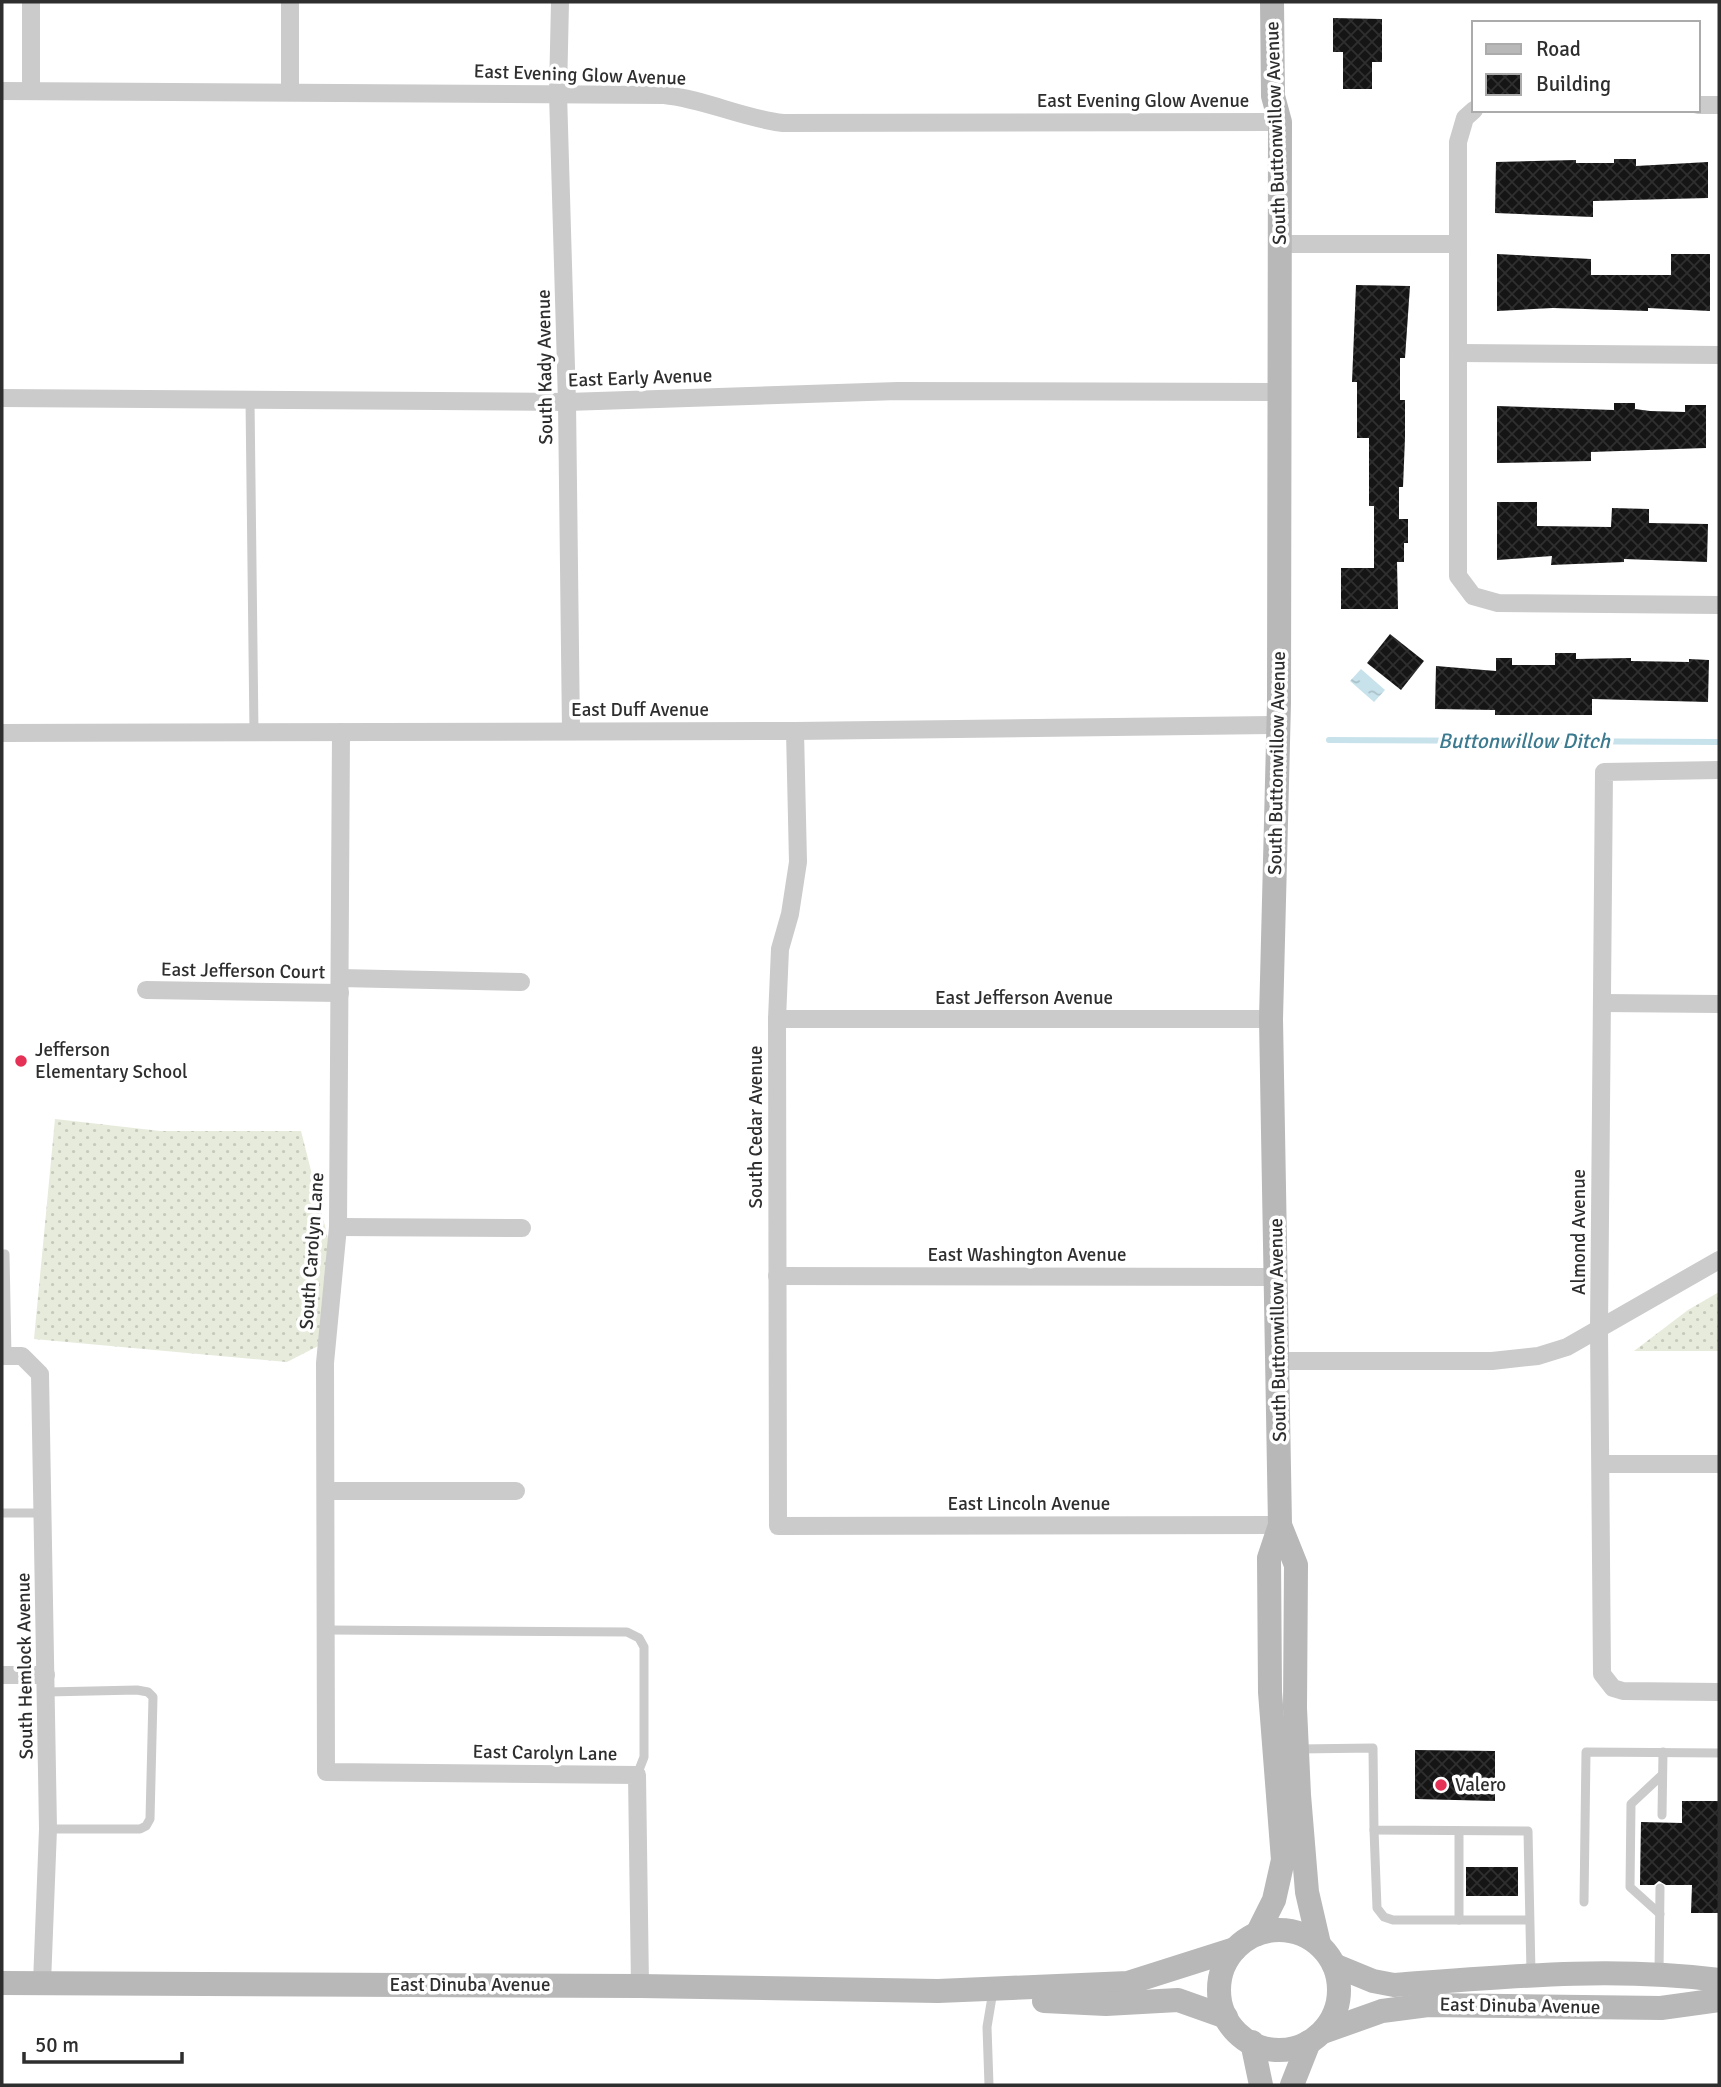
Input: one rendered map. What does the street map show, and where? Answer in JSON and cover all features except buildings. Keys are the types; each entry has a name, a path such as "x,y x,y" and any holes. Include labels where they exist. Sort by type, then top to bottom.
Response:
{"street":[{"path":"31,2 31,91"},
{"path":"290,2 290,92"},
{"name":"South Kady Avenue","path":"560,2 558,93 567,402 571,732"},
{"name":"South Buttonwillow Avenue","path":"1257,1934 1274,1900 1283,1860 1274,1781 1269,1558 1280,1525 1271,1019 1279,726 1280,122 1273,96 1272,2"},
{"name":"East Evening Glow Avenue","path":"2,91 558,93 683,97 735,114 783,124 1280,122"},
{"path":"1700,105 1719,105"},
{"path":"1472,112 1460,128 1457,244 1457,561 1458,576 1464,588 1473,596 1498,603 1719,605"},
{"path":"1280,244 1457,244"},
{"path":"1458,353 1719,355"},
{"name":"East Early Avenue","path":"2,398 567,402 898,391 1280,392"},
{"name":"East Duff Avenue","path":"2,733 795,731 1279,726"},
{"name":"South Cedar Avenue","path":"778,1525 777,1019 780,949 790,914 798,862 795,731"},
{"name":"South Carolyn Lane","path":"326,1772 328,1491 325,1363 338,1227 341,732"},
{"name":"Almond Avenue","path":"1719,770 1604,772 1600,1329 1602,1674 1613,1688 1623,1691 1719,1692"},
{"name":"East Jefferson Court","path":"146,990 522,982"},
{"path":"1602,1003 1719,1004"},
{"name":"East Jefferson Avenue","path":"777,1019 1271,1019"},
{"path":"338,1227 522,1228"},
{"path":"1279,1361 1492,1361 1527,1357 1567,1347 1719,1260"},
{"name":"East Washington Avenue","path":"777,1276 1277,1277"},
{"name":"South Hemlock Avenue","path":"10,1356 40,1374 48,1829 42,1983"},
{"path":"1601,1464 1719,1464"},
{"path":"328,1491 516,1491"},
{"name":"East Lincoln Avenue","path":"778,1525 1280,1525"},
{"name":"South Buttonwillow Avenue","path":"1280,1525 1296,1564 1297,1749 1307,1892 1319,1944"},
{"path":"2,1675 47,1684"},
{"name":"East Carolyn Lane","path":"326,1772 637,1775 640,1986"},
{"path":"1292,2085 1316,2037 1336,2011 1340,1986 1334,1965 1319,1944 1285,1930 1257,1934 1235,1949 1226,1961 1219,1983 1222,2008 1236,2031 1252,2042 1274,2050 1289,2049 1316,2037"},
{"name":"East Dinuba Avenue","path":"2,1983 640,1986 938,1991 1128,1983 1235,1949"},
{"name":"East Dinuba Avenue","path":"1334,1965 1373,1982 1394,1985 1531,1975 1659,1972 1719,1980"},
{"name":"East Dinuba Avenue","path":"938,1991 1106,2004 1178,2000 1226,2017"},
{"name":"East Dinuba Avenue","path":"1316,2037 1382,2011 1428,2005 1661,2008 1719,2000"},
{"path":"1252,2042 1261,2085"}],"lane":[{"path":"250,400 254,732"},
{"path":"2,1254 5,1254 4,1294 10,1356"},
{"path":"2,1513 43,1513"},
{"path":"328,1630 627,1632 639,1638 644,1647 644,1757 637,1775"},
{"path":"47,1684 137,1690 148,1692 153,1697 150,1819 146,1826 140,1829 48,1829"},
{"path":"1297,1749 1373,1748 1377,1908 1384,1917 1393,1920 1528,1920"},
{"path":"1584,1902 1586,1752 1719,1753"},
{"path":"1662,1815 1663,1752"},
{"path":"1660,1914 1630,1887 1631,1804 1662,1775"},
{"path":"1374,1830 1528,1831 1531,1975"},
{"path":"1460,1831 1460,1920"},
{"path":"1659,1972 1660,1888"},
{"path":"989,2085 987,2028 992,1997"}],"green space":[{"path":"55,1119 160,1131 301,1131 337,1274 324,1343 287,1362 34,1339"},
{"path":"1719,1292 1719,1351 1634,1351 1688,1310"}],"water":[{"path":"1361,669 1385,690 1374,702 1350,681"}],"waterway":[{"name":"Buttonwillow Ditch","path":"1329,740 1719,742"}],"place":[{"name":"Jefferson Elementary School","path":"21,1061"},
{"name":"Valero","path":"1441,1785"}]}
